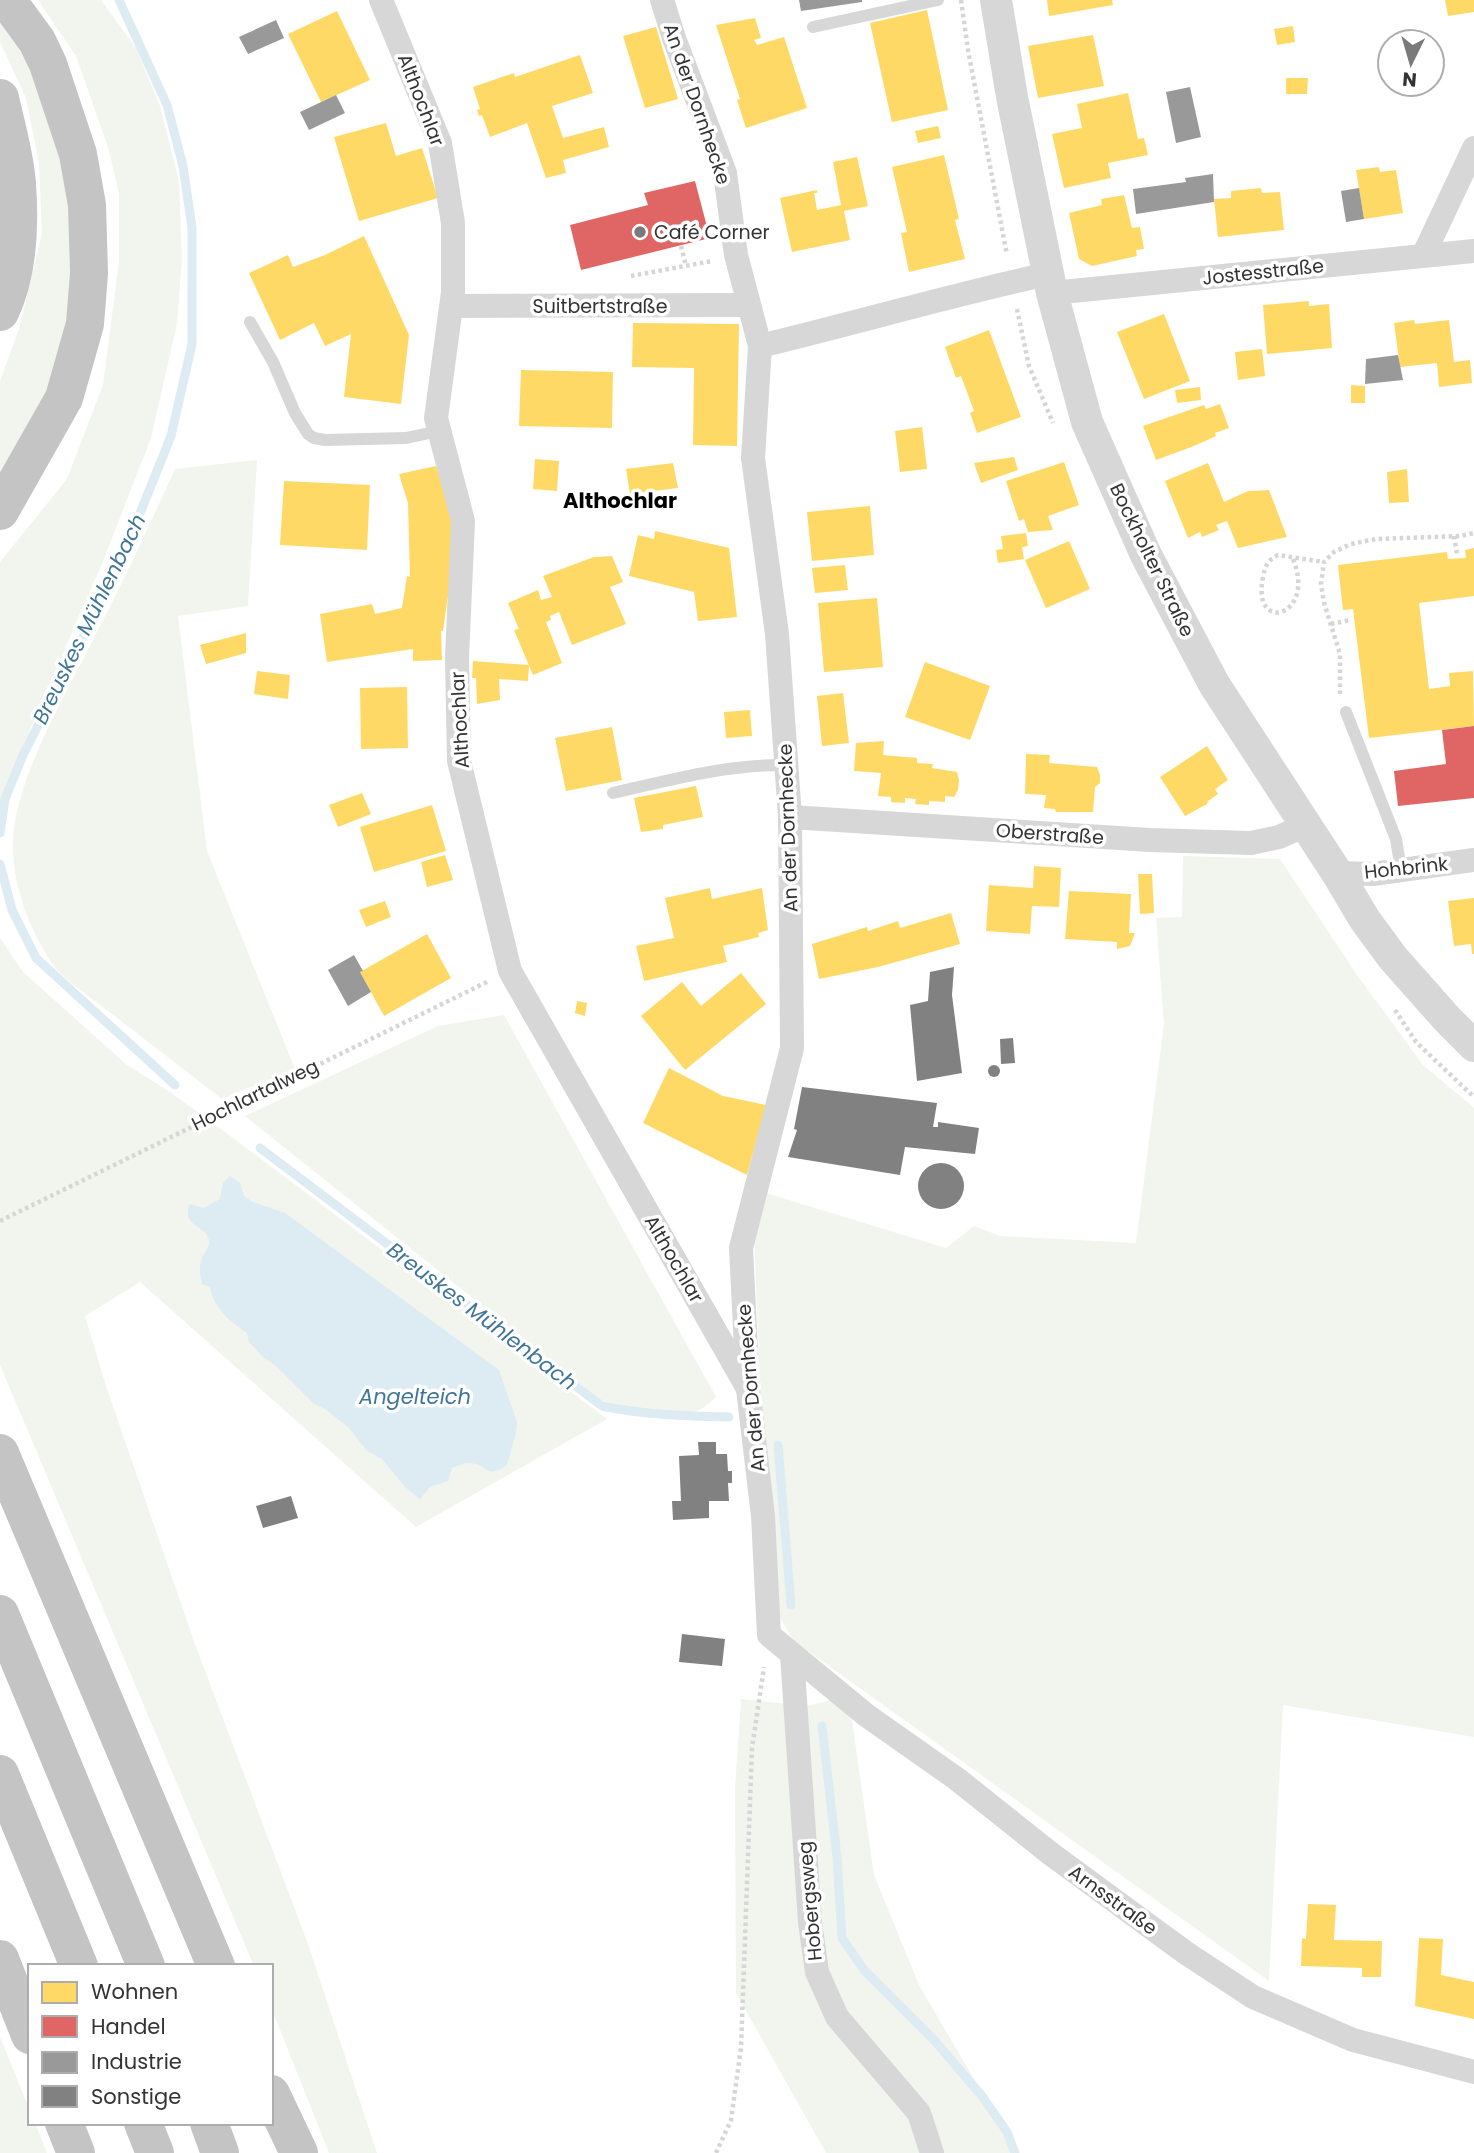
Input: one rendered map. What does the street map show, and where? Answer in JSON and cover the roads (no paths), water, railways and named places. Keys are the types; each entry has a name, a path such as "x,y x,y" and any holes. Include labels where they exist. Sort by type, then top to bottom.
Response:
{"highway":[{"path":"0,511 64,398 85,324 89,272 87,205 78,154 48,64 37,41 7,0"},
{"path":"0,98 17,181 18,227 7,299 0,312"},
{"path":"0,1453 215,1964"},
{"path":"0,1614 145,1964"},
{"path":"0,1774 78,1964"},
{"path":"0,1959 28,2030"},
{"path":"273,2098 299,2153"},
{"path":"65,2125 76,2153"},
{"path":"145,2125 155,2153"},
{"path":"210,2125 220,2153"}],"street":[{"name":"Althochlar","path":"381,0 440,143 453,223 452,306 436,418 463,521 457,658 459,761 510,971 748,1389"},
{"name":"An der Dornhecke","path":"662,0 725,173 736,255 760,346 753,458 777,634 790,817 792,1048 741,1248 748,1389 763,1516 769,1635 792,1655"},
{"name":"Bockholter Straße","path":"996,0 1012,97 1050,284 1087,422 1146,555 1214,684 1365,920 1393,958 1474,1046"},
{"path":"1423,256 1474,148"},
{"name":"Jostesstraße","path":"1050,284 1474,251"},
{"path":"760,346 997,284 1050,284"},
{"name":"Suitbertstraße","path":"452,306 749,306"},
{"name":"Oberstraße","path":"790,817 1150,840 1251,843 1279,837 1306,825"},
{"name":"Hohbrink","path":"1337,873 1373,874 1474,860"},
{"name":"Arnsstraße","path":"792,1655 866,1715 957,1779 1051,1854 1186,1953 1253,1997 1353,2040 1474,2072"},
{"name":"Hobergsweg","path":"792,1655 810,1922 817,1972 837,2017 919,2113 932,2153"}],"lane":[{"path":"813,27 937,0"},
{"path":"250,322 274,362 295,414 308,434 314,438 406,438 439,430"},
{"path":"1346,712 1396,839 1401,870"},
{"path":"613,793 758,765 786,765"}],"water":[{"name":"Angelteich","path":"230,1176 240,1183 244,1196 285,1213 499,1370 517,1422 507,1465 495,1471 469,1463 456,1466 452,1468 448,1481 430,1487 420,1499 405,1487 382,1459 367,1451 349,1428 314,1404 276,1366 263,1357 249,1342 247,1333 219,1308 210,1287 202,1284 200,1263 209,1240 188,1217 190,1204 204,1208 220,1199 223,1183"}],"waterway":[{"name":"Breuskes Mühlenbach","path":"0,833 5,799 23,755 116,573 171,436 192,344 192,228 183,166 167,105 119,0"},
{"name":"Breuskes Mühlenbach","path":"0,864 12,910 36,958 175,1085"},
{"name":"Breuskes Mühlenbach","path":"260,1148 602,1406 649,1413 729,1417"},
{"name":"Breuskes Mühlenbach","path":"778,1445 791,1605"},
{"name":"Breuskes Mühlenbach","path":"822,1726 837,1857 842,1938 864,1970 934,2040 982,2096 1007,2132 1015,2153"}],"place":[{"name":"Café Corner","path":"640,232"}],"district":[{"name":"Althochlar","path":"620,500"}]}
